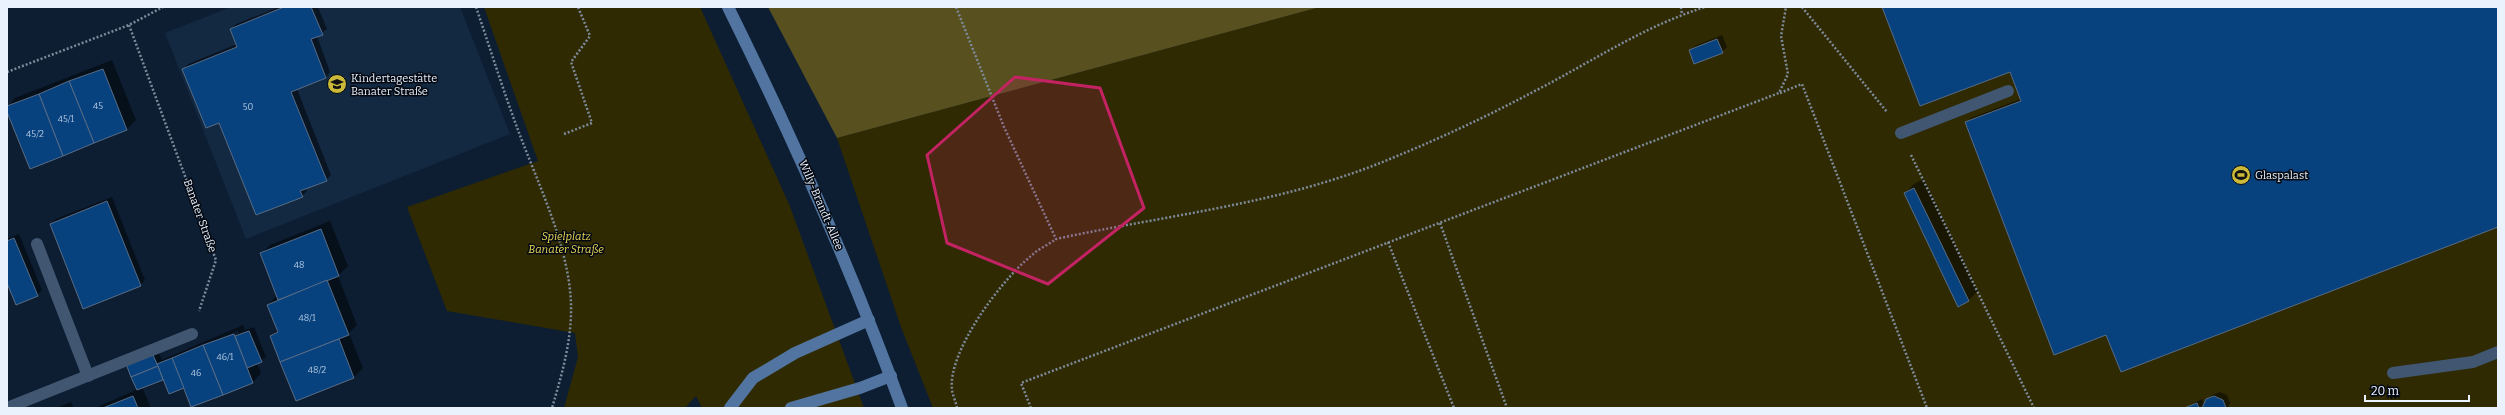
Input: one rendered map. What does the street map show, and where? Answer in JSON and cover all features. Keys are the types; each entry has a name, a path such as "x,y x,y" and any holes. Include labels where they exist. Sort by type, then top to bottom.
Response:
{"main road":[{"name":"Willy-Brandt-Allee","path":"728,7 785,123 869,320 902,408"},
{"path":"730,408 753,378 795,352 869,320"},
{"path":"791,408 860,388 890,376"}],"street":[{"path":"1901,133 2008,91"},
{"path":"37,244 88,376"},
{"path":"7,408 192,334"},
{"path":"2393,373 2473,362 2498,352"}],"path":[{"path":"7,72 129,25 163,7"},
{"path":"476,7 518,131 551,212 568,280 571,304 569,343 552,408"},
{"path":"564,134 592,123 570,62 590,36 578,7"},
{"path":"956,7 1004,127 1056,239"},
{"path":"1681,7 1682,14"},
{"path":"957,408 952,390 953,383 956,364 968,333 1008,278 1031,256 1056,239 1248,203 1324,184 1386,161 1530,94 1642,31 1682,14 1705,7"},
{"path":"1779,93 1788,74 1781,36 1786,7"},
{"path":"1802,7 1878,100 1901,133 2034,408"},
{"name":"Banater Straße","path":"129,25 216,260 192,334"},
{"path":"1031,408 1021,383 1802,84 1927,408"},
{"path":"1440,223 1507,408"},
{"path":"1388,242 1454,408"}],"highlighted area":[{"path":"1015,77 1100,88 1144,208 1048,284 947,243 927,155"}],"shaded area":[{"name":"Kindertagestätte Banater Straße","path":"231,7 460,7 510,134 246,239 165,33"},
{"path":"768,7 1320,7 837,138"}],"green space":[{"name":"Spielplatz Banater Straße","path":"484,7 700,7 789,204 864,408 702,408 696,396 685,408 564,408 578,357 575,333 447,311 407,207 538,161"},
{"path":"1320,7 1882,7 1920,106 2010,72 2021,101 1965,123 2054,355 2106,335 2121,372 2498,227 2498,408 933,408 901,327 837,138"}],"building":[{"path":"284,7 311,7 323,35 311,39 326,78 291,92 327,181 300,191 303,197 256,215 219,123 206,128 182,69 237,47 230,29"},
{"name":"Glaspalast","path":"1882,7 2498,7 2498,227 2121,372 2106,335 2054,355 1965,122 2021,101 2010,72 1920,106"},
{"path":"1717,39 1723,53 1694,64 1689,50"},
{"path":"103,69 127,130 94,143 69,81"},
{"path":"69,81 94,143 63,156 39,94"},
{"path":"39,94 63,156 30,169 7,112 7,106"},
{"path":"1914,188 1969,301 1958,307 1904,193"},
{"path":"107,201 141,286 83,309 50,224"},
{"path":"321,229 339,276 278,300 260,253"},
{"path":"14,238 38,296 16,305 7,283 7,241"},
{"path":"327,280 349,335 280,362 270,336 278,332 267,305"},
{"path":"249,331 262,362 247,368 235,336"},
{"path":"234,334 253,383 223,395 203,345"},
{"path":"339,339 354,378 296,401 280,362"},
{"path":"203,345 223,395 191,407 172,358"},
{"path":"152,353 158,366 131,377 126,364"},
{"path":"172,358 184,388 169,394 157,364"},
{"path":"158,366 163,380 137,390 131,377"},
{"path":"133,396 138,408 103,408"},
{"path":"2214,396 2223,400 2226,408 2202,408 2206,399"},
{"path":"2197,403 2199,408 2184,408"}],"place":[{"name":"Kindertagestätte Banater Straße","path":"337,84"},
{"name":"Glaspalast","path":"2241,175"}]}
